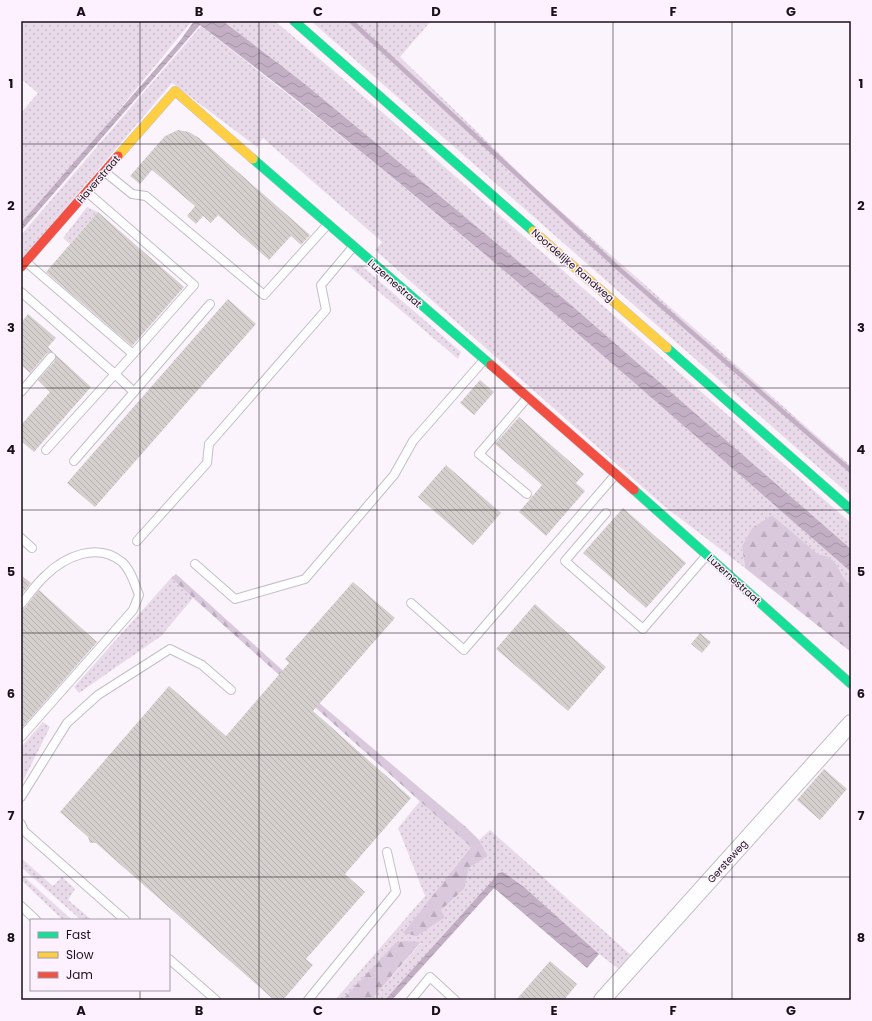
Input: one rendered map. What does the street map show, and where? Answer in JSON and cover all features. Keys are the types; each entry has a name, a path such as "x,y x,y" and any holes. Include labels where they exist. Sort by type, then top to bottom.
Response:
{"street":[{"name":"Noordelijke Randweg","path":"294,21 851,510"},
{"name":"Haverstraat","path":"23,264 175,91"},
{"name":"Luzernestraat","path":"175,91 616,474 851,684"},
{"name":"Gersteweg","path":"602,1000 851,723"}],"lane":[{"path":"104,172 132,194 146,196 264,295 328,224"},
{"path":"46,450 194,285 87,192"},
{"path":"137,541 207,463 209,444 326,310 321,285 354,246"},
{"path":"23,264 133,354"},
{"path":"21,292 134,392"},
{"path":"74,462 210,304"},
{"path":"21,392 51,356"},
{"path":"195,564 235,599 305,579 394,475 413,441 484,359"},
{"path":"527,494 479,454 528,397"},
{"path":"411,603 464,650 616,474"},
{"path":"606,514 565,562 643,629 707,555"},
{"path":"21,538 32,548"},
{"path":"21,604 46,575 70,559 90,551 108,554 123,563 133,579 139,595 133,610 21,737"},
{"path":"21,797 67,723 98,696 170,649 202,665 231,690"},
{"path":"21,824 24,830 124,919"},
{"path":"308,1000 396,892 387,852"},
{"path":"21,906 35,919"},
{"path":"170,959 216,1000"},
{"path":"411,1000 430,977 455,1000"}],"shaded area":[{"path":"21,21 192,21 21,229 21,113 38,93 21,79"},
{"path":"223,21 275,21 382,112 851,523 851,549 570,304 305,84"},
{"path":"311,21 431,21 400,57 538,191 851,466 851,496"},
{"path":"201,26 375,163 564,321 851,572 851,585 843,576 835,562 818,554 772,515 752,528 742,546 745,568 664,506 375,250 382,242 263,138 257,147 172,83 21,260 21,235"},
{"path":"87,207 98,212 70,244 63,238"},
{"path":"362,266 461,352 458,359 350,267"},
{"path":"171,578 193,598 161,636 79,693 74,687"},
{"path":"43,722 50,727 21,785 21,747"},
{"path":"420,801 471,847 404,932 441,910 464,889 469,868 488,856 479,840 490,830 632,956 619,969 599,954 524,887 503,872 386,1000 371,1000 421,943 395,943 342,1000 335,1000 425,896 398,828"},
{"path":"21,858 53,886 62,877 75,889 68,900 91,919 80,919 21,867"},
{"path":"21,874 71,919 62,919 21,880"}],"green space":[{"path":"772,515 818,554 835,562 843,576 851,585 851,652 745,568 742,546 752,528"},
{"path":"176,574 311,696 467,828 479,840 488,856 469,868 464,889 441,910 445,917 417,936 403,933 471,847 171,578"},
{"path":"404,941 421,942 371,1000 342,1000 395,943"}],"water":[{"path":"194,21 223,21 305,84 570,304 851,549 851,572 611,362 449,224 367,156 200,25 21,231 21,223 179,42"},
{"path":"503,872 524,887 599,954 587,968 494,888 392,1000 385,1000 499,873"}],"building":[{"path":"178,130 189,132 199,138 310,235 301,245 291,236 269,260 218,215 211,223 203,216 196,224 187,216 195,206 152,170 140,184 130,176 165,136"},
{"path":"98,212 184,287 132,346 46,272"},
{"path":"228,299 256,324 95,507 67,483"},
{"path":"28,314 56,338 48,347 53,352 47,353 30,373 21,365 21,323"},
{"path":"55,354 91,387 34,452 21,441 21,425 50,392 38,380 55,361"},
{"path":"480,380 494,392 474,415 460,403"},
{"path":"519,417 584,474 576,483 585,491 546,536 519,512 542,485 495,444"},
{"path":"446,465 501,513 473,545 418,497"},
{"path":"623,508 686,563 646,608 583,553"},
{"path":"21,575 31,583 21,595"},
{"path":"353,582 395,618 313,711 411,798 345,874 365,892 306,959 313,965 283,1000 274,1000 96,843 90,843 88,837 60,812 169,686 226,736 289,663 285,659"},
{"path":"39,590 97,642 21,729 21,609 25,608"},
{"path":"535,604 606,667 568,711 496,649"},
{"path":"700,633 711,642 702,653 691,644"},
{"path":"824,769 847,789 820,820 797,800"},
{"path":"550,961 577,984 564,1000 516,1000"}],"waterway":[{"path":"351,21 618,268 851,471"}],"traffic: fast":[{"path":"294,21 533,231"},
{"path":"253,159 491,365"},
{"path":"667,348 851,510"},
{"path":"634,490 851,684"}],"traffic: slow":[{"path":"118,156 175,91 253,159"},
{"path":"533,231 667,348"}],"traffic: jam":[{"path":"21,267 118,156"},
{"path":"491,365 634,490"}]}
